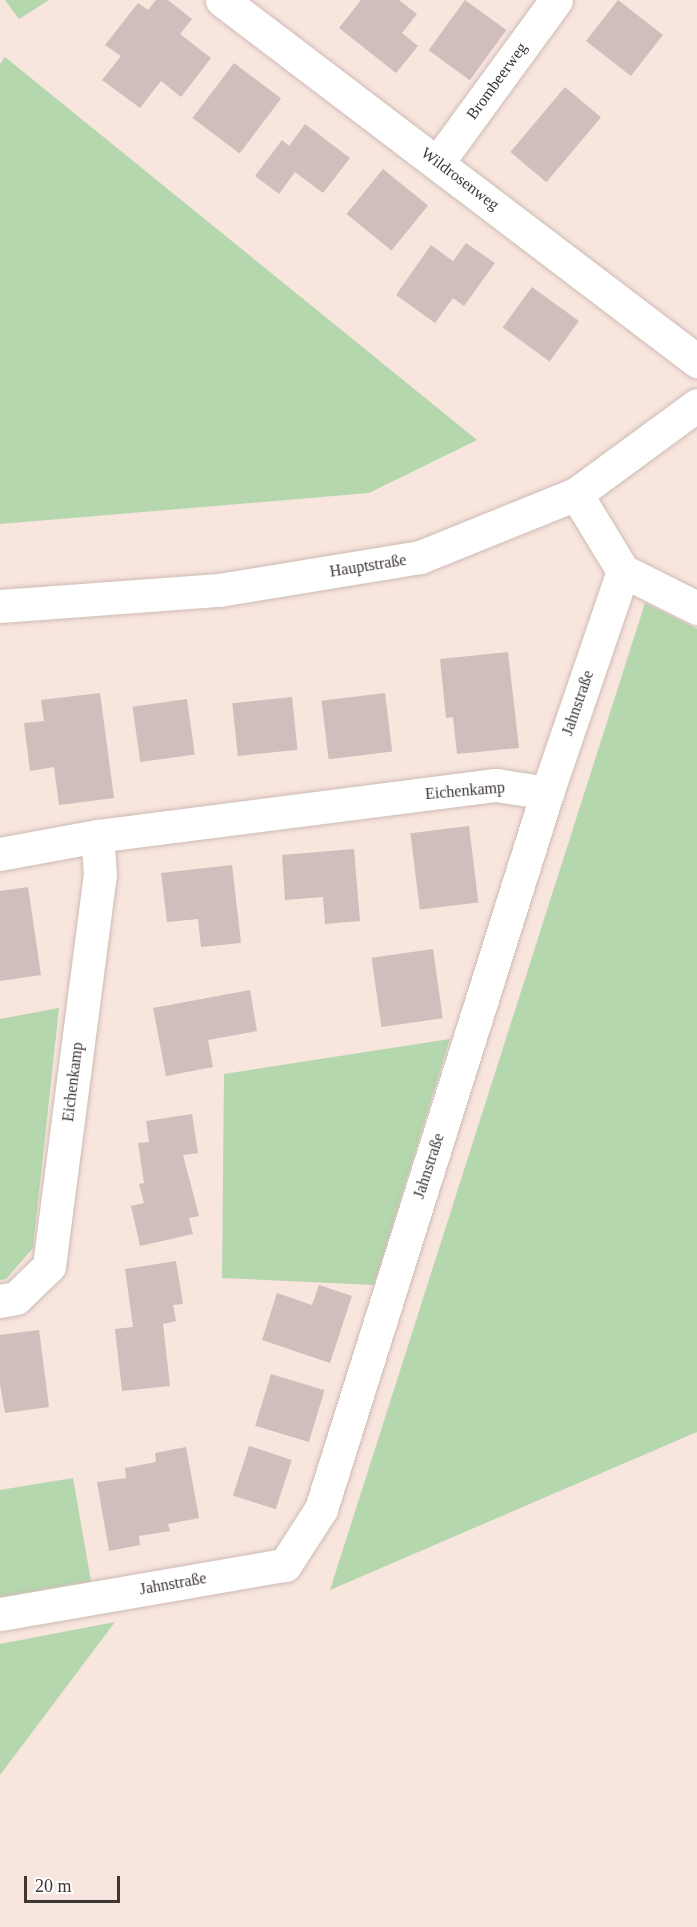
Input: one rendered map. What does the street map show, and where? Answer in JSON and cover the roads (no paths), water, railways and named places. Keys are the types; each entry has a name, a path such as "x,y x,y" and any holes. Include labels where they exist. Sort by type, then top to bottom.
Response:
{"street":[{"name":"Wildrosenweg","path":"222,0 697,361"},
{"name":"Brombeerweg","path":"438,162 556,0"},
{"name":"Hauptstraße","path":"0,606 219,590 420,557 576,494 697,405"},
{"path":"576,494 623,571 697,608"},
{"name":"Jahnstraße","path":"0,1614 285,1564 321,1509 547,793 623,571"},
{"name":"Eichenkamp","path":"0,854 97,836 496,785 547,793"},
{"name":"Eichenkamp","path":"0,1301 16,1298 49,1266 100,876 97,836"}]}
